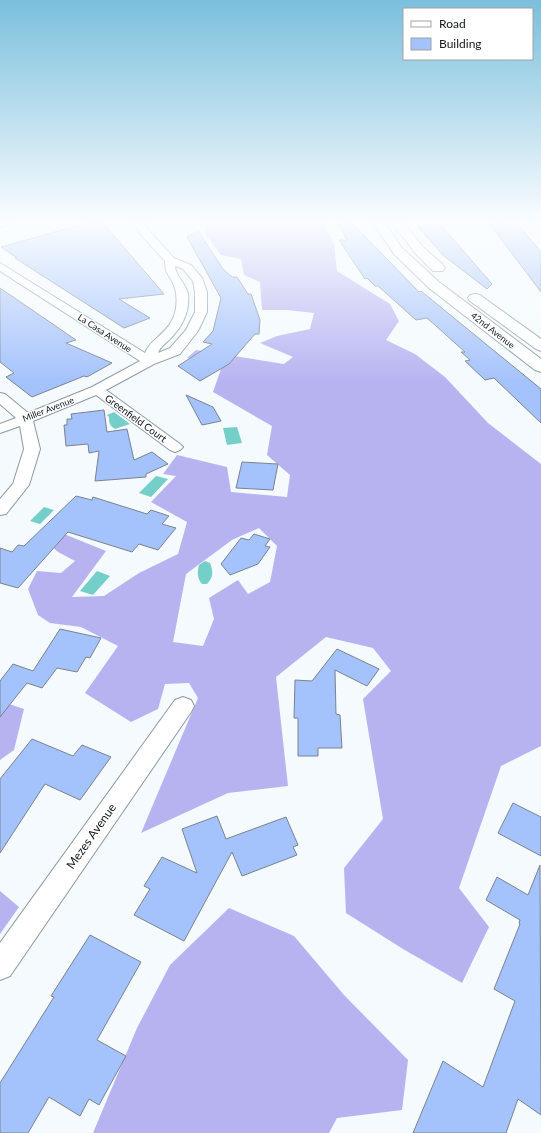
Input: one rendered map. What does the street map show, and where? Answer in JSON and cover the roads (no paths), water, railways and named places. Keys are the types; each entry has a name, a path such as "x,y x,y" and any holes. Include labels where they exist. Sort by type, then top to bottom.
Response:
{"street":[{"name":"La Casa Avenue","path":"15,276 149,361"},
{"path":"149,361 153,349 169,333 181,312 182,294 178,282 174,276"},
{"name":"Miller Avenue","path":"0,429 97,390 149,361 175,351 192,331 202,312 201,292 198,280 195,276"},
{"name":"42nd Avenue","path":"424,276 434,285 537,364"},
{"name":"42nd Avenue","path":"465,290 541,346"},
{"name":"Greenfield Court","path":"97,390 175,447"},
{"path":"0,397 25,418 32,449 21,485 0,510"},
{"name":"Mezes Avenue","path":"0,966 183,706"}],"water":[{"path":"114,412 130,424 115,429 113,428 107,415"},
{"path":"237,427 242,443 227,445 223,428"},
{"path":"156,476 168,479 151,497 139,493"},
{"path":"44,507 54,510 40,524 30,521"},
{"path":"205,561 210,563 212,574 211,579 207,584 202,584 198,577 198,570 199,565"},
{"path":"97,571 110,576 93,595 80,591"}]}
